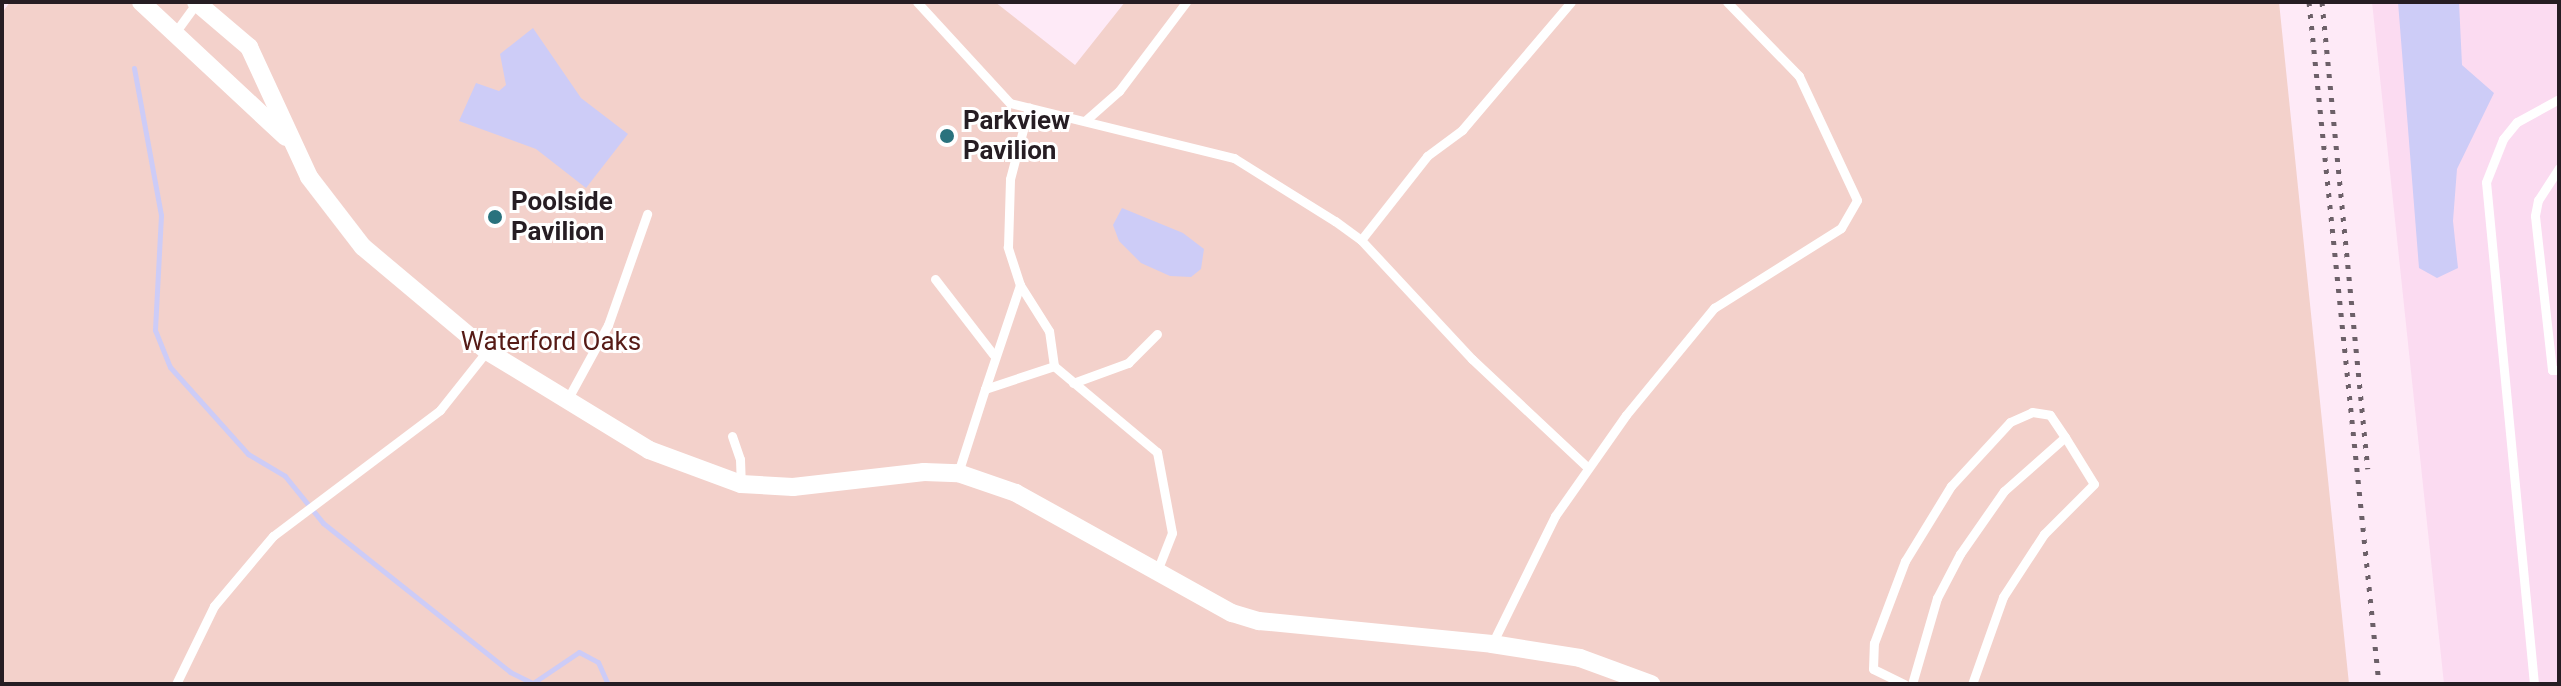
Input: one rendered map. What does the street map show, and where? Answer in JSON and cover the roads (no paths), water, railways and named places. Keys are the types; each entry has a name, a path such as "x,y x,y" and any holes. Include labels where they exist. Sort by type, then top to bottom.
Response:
{"street":[{"path":"141,2 177,30 286,137 309,177 363,247 487,351 649,450 741,484 793,487 924,472 958,473 1016,493 1232,613 1259,621 1492,644 1580,658 1651,684"},
{"path":"196,2 249,47 280,104 286,137"}],"lane":[{"path":"177,30 196,2"},
{"path":"917,2 1010,103 1234,158 1361,240 1472,359 1588,468"},
{"path":"1086,120 1119,91 1186,2"},
{"path":"1361,240 1427,156 1462,130 1571,2"},
{"path":"1492,644 1522,575 1588,468 1714,308 1841,228 1857,200 1799,76 1727,2"},
{"path":"2534,684 2485,204 2486,182 2503,139 2536,108 2559,99"},
{"path":"1029,107 1010,179 1008,247 1020,285 1049,331 1054,366 1157,452 1172,533 1157,571"},
{"path":"2559,168 2538,200 2535,216 2552,370 2559,370"},
{"path":"566,402 608,325 647,214"},
{"path":"935,279 993,354"},
{"path":"958,473 993,354 1020,285"},
{"path":"1073,383 1128,363 1157,334"},
{"path":"176,684 214,606 273,536 440,410 487,351"},
{"path":"985,389 1054,366"},
{"path":"1904,684 1873,669 1874,643 1905,561 1940,503 2010,422 2032,412 2050,415 2094,484 2044,534 2003,597 1972,684"},
{"path":"732,436 740,459 741,484"},
{"path":"1912,684 1937,598 1960,554 2004,491 2065,437"}],"water":[{"path":"2398,2 2459,2 2462,65 2494,93 2457,169 2453,221 2458,268 2437,278 2419,268"},
{"path":"533,28 581,98 628,134 586,188 536,149 459,121 476,83 499,91 506,85 500,54"},
{"path":"1122,208 1183,233 1204,249 1201,269 1191,277 1170,276 1141,263 1119,241 1113,225"}],"waterway":[{"path":"134,68 161,215 155,330 170,367 248,454 285,476 323,523 510,672 533,683 579,652 598,662 608,684"}],"railway":[{"path":"2309,2 2379,684"},
{"path":"2322,2 2368,469"}],"place":[{"name":"Parkview Pavilion","path":"947,136"},
{"name":"Poolside Pavilion","path":"495,217"}],"park label":[{"name":"Waterford Oaks","path":"551,342"}]}
